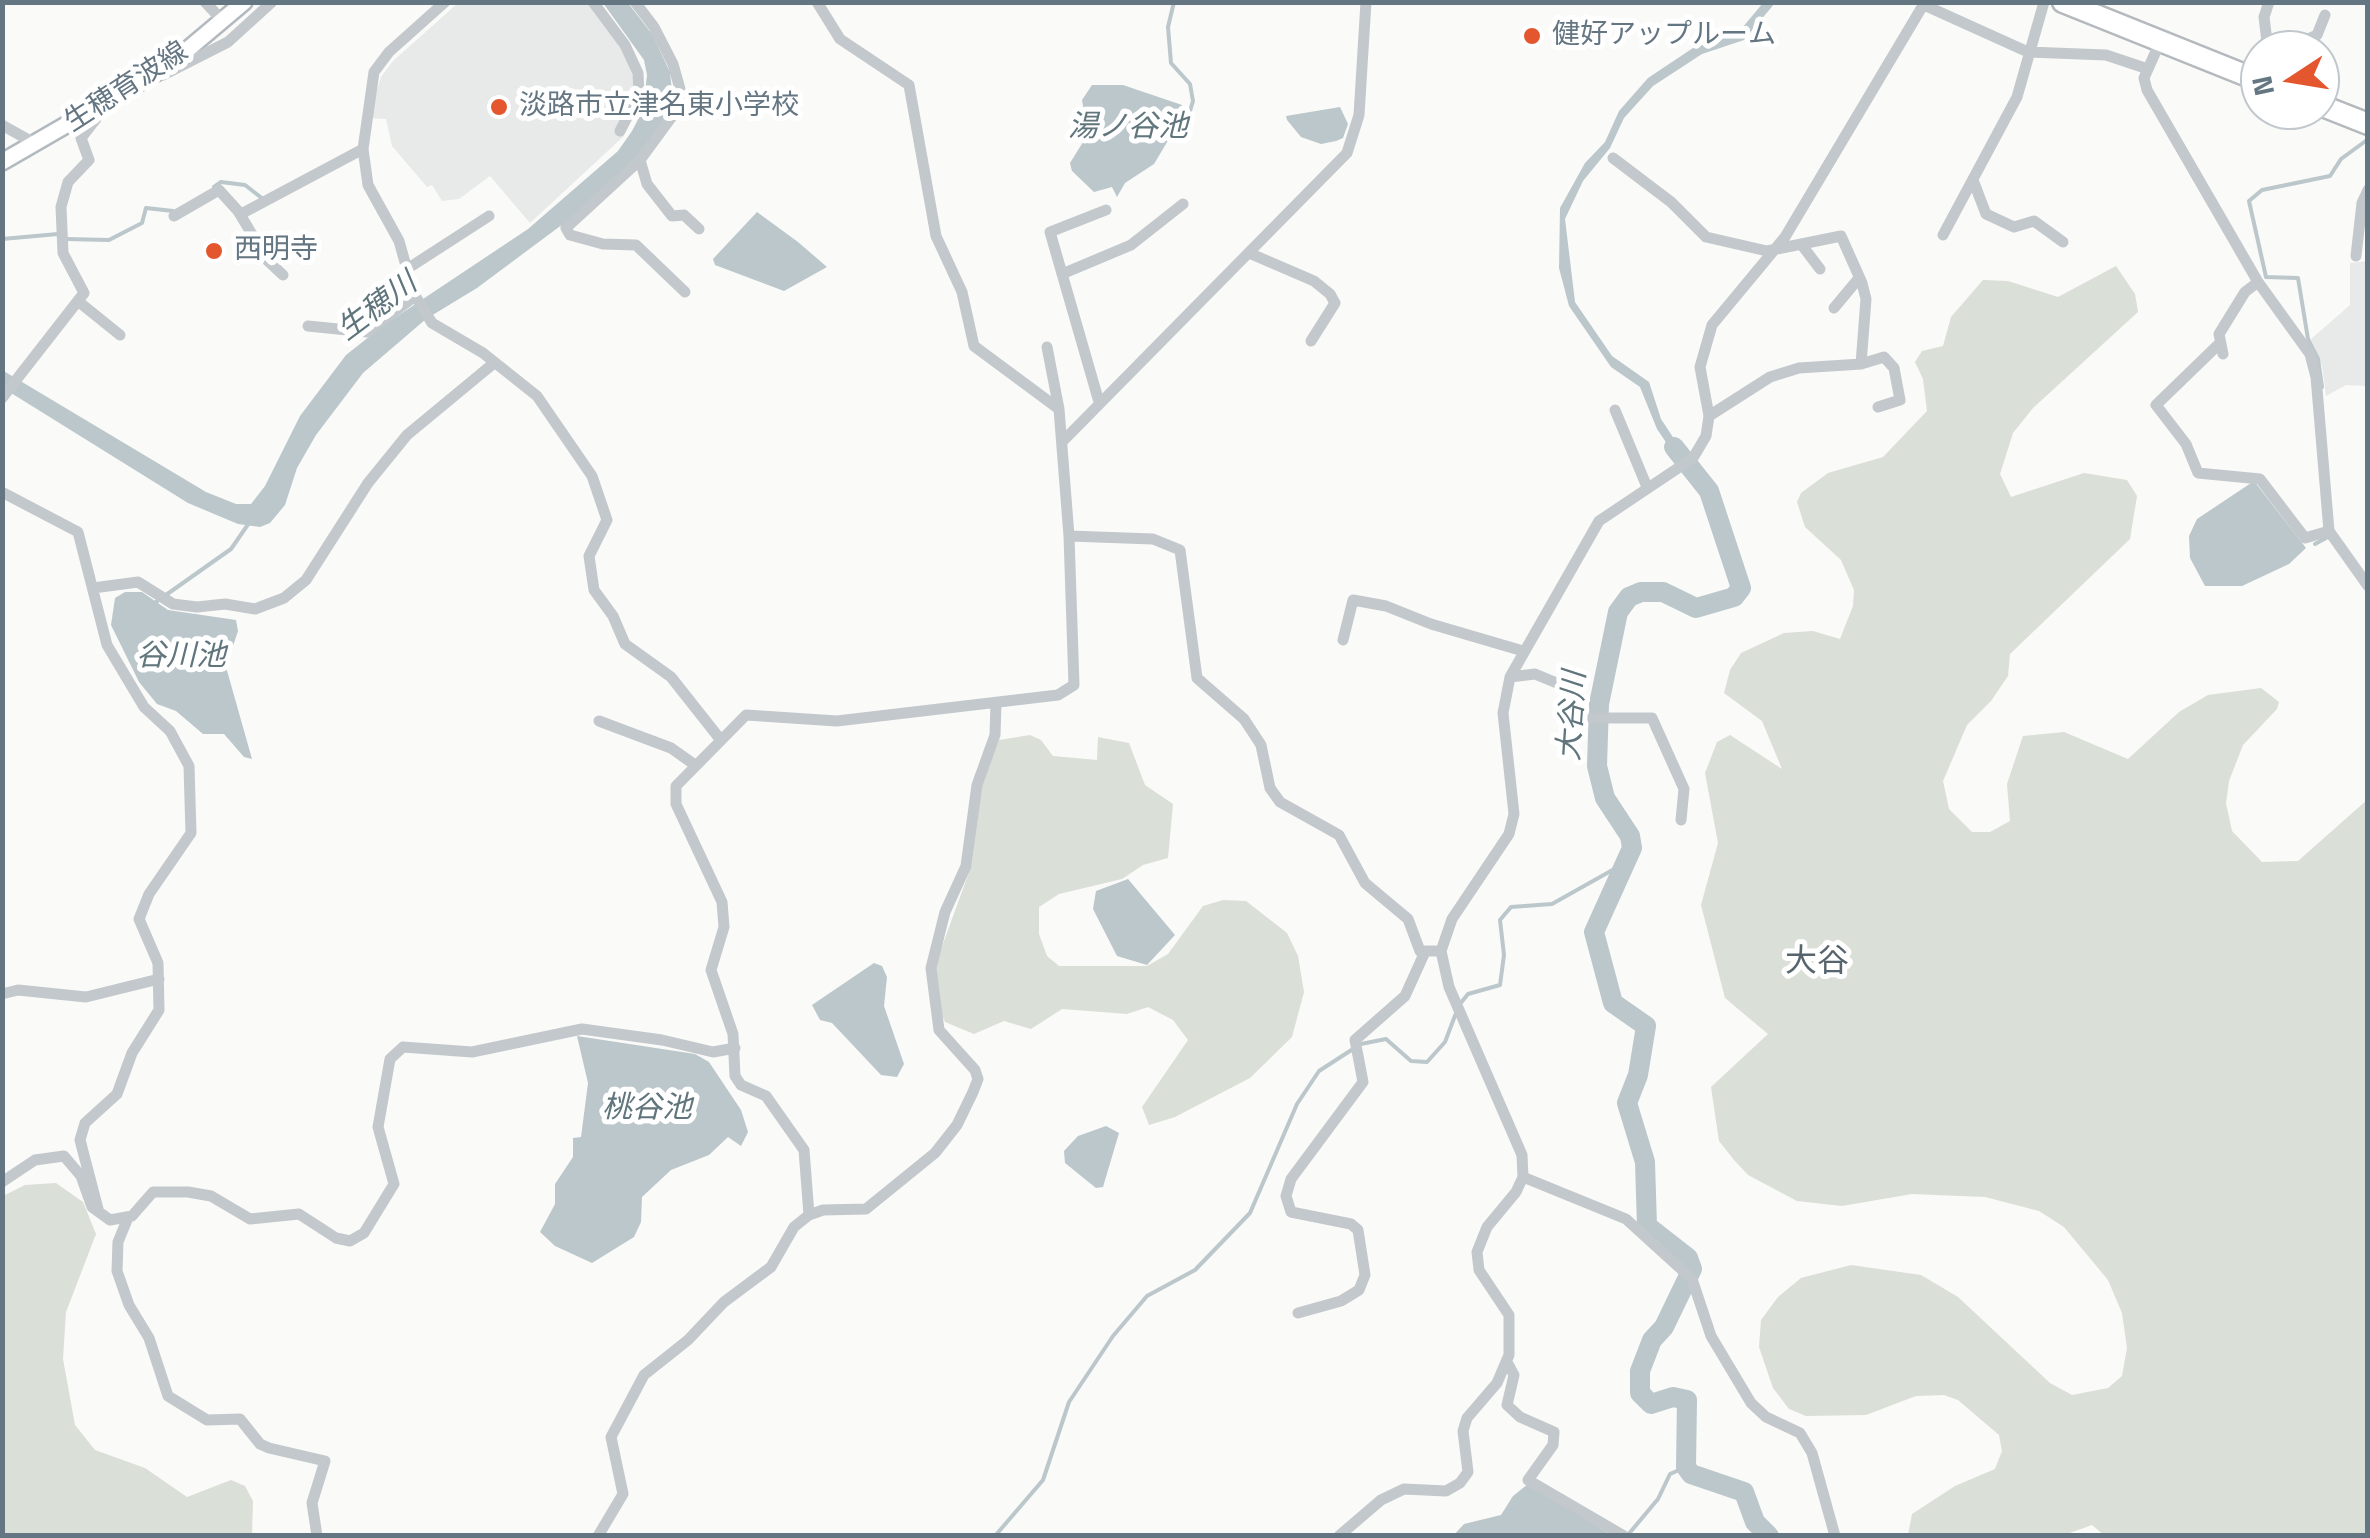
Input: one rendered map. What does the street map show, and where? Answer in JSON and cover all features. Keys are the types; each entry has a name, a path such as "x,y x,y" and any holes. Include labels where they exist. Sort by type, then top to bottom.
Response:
{"highway":[{"path":"2063,2 2106,11 2160,42 2240,72"},
{"path":"2340,113 2368,124"}],"main road":[{"name":"生穂育波線","path":"2,162 180,58 244,2"}],"street":[{"path":"205,2 222,20"},
{"path":"136,86 222,46 272,2"},
{"path":"445,2 388,52 374,72 363,150 368,185 399,241 417,298 429,318 536,396 594,479 607,525 590,551 588,570 620,638 671,677 720,739"},
{"path":"594,2 633,57 638,73 639,94 620,132"},
{"path":"636,2 662,40 680,88 672,120 640,160 566,228 570,235 603,244 636,245 685,292"},
{"path":"817,2 840,38 910,85 936,236 962,292 974,346 1059,409"},
{"path":"1063,440 1327,176 1354,142 1366,2"},
{"path":"1943,235 2017,97 2044,2"},
{"path":"2266,30 2264,16 2269,2"},
{"path":"1624,1536 1528,1480 1552,1445 1554,1432 1520,1417 1507,1405 1514,1374 1508,1362 1508,1311 1479,1270 1477,1252 1487,1227 1523,1177 1522,1155 1458,1007 1440,951 1452,919 1509,834 1514,814 1504,713 1510,677 1599,521 1693,458 1706,436 1708,416 1700,367 1706,338 1772,251 1925,4 2028,52 2106,54 2148,69"},
{"path":"2319,30 2326,14"},
{"path":"2160,42 2148,69 2146,90 2258,282 2313,363 2329,532 2368,586"},
{"path":"5,396 79,302 84,290 61,247 61,207 68,182 88,160 81,138 109,102"},
{"path":"2,125 36,144"},
{"path":"240,214 363,150"},
{"path":"1613,158 1672,202 1706,237 1772,251 1840,236 1866,299 1862,364"},
{"path":"640,160 647,184 672,216 684,215 700,229"},
{"path":"1973,180 1986,214 2014,227 2034,221 2063,242"},
{"path":"174,216 217,190 240,214 268,262 283,275"},
{"path":"2356,256 2362,203 2368,190"},
{"path":"1062,274 1131,245 1183,204"},
{"path":"1099,402 1050,232 1106,210"},
{"path":"407,269 489,216"},
{"path":"1801,244 1820,269"},
{"path":"1249,253 1314,281 1330,294 1334,303 1311,341"},
{"path":"1834,308 1859,278"},
{"path":"2258,282 2244,292 2219,334 2221,348 2156,406 2186,444 2198,472 2260,479 2306,538 2329,532"},
{"path":"308,326 367,332 417,298"},
{"path":"79,302 120,336"},
{"path":"809,1215 804,1150 766,1096 736,1079 735,1048 712,970 724,927 722,902 674,797 678,782 736,722 751,714 837,722 1072,689 1063,440 1047,347"},
{"path":"1708,416 1784,372 1862,364 1884,357 1894,366 1900,400 1878,407"},
{"path":"93,588 138,582 163,597 197,607 225,604 255,609 295,591 316,567 368,483 407,435 494,363"},
{"path":"1614,410 1648,488"},
{"path":"2,492 75,528 108,648 146,712 170,731 189,766 190,833 150,894 139,919 158,963 158,1013 132,1052 118,1094 85,1123 80,1140 99,1214"},
{"path":"1069,536 1153,539 1180,550 1197,678 1244,719 1261,745 1270,788 1280,802 1339,835 1355,870 1408,919 1424,954"},
{"path":"1343,640 1352,600 1386,606 1430,624 1522,651"},
{"path":"1510,677 1534,674 1564,686 1583,714 1600,720 1652,718 1684,788 1681,820"},
{"path":"598,1536 622,1494 610,1437 644,1375 688,1340 724,1302 771,1267 794,1227 809,1215 823,1210 860,1212 935,1154 957,1125 973,1092 978,1079 975,1070 939,1030 930,968 945,912 966,866 977,785 995,735 996,702"},
{"path":"599,721 671,748 696,765"},
{"path":"1424,954 1440,951"},
{"path":"1298,1314 1341,1301 1359,1290 1365,1275 1358,1230 1351,1224 1291,1212 1286,1196 1291,1180 1363,1082 1356,1047 1361,1031 1404,996 1424,954"},
{"path":"2,994 18,990 86,998 159,979"},
{"path":"317,1536 312,1503 325,1460 260,1444 240,1419 207,1420 168,1396 148,1338 117,1271 118,1242 127,1220 153,1192 188,1192 212,1196 250,1219 299,1214 340,1240 360,1237 394,1184 378,1126 390,1059 402,1047 465,1053 582,1029 713,1052 735,1048"},
{"path":"2,1182 35,1160 64,1156 76,1168 99,1214"},
{"path":"1523,1177 1626,1219 1692,1278 1710,1336 1751,1403 1766,1417 1800,1433 1812,1453 1835,1536"},
{"path":"99,1214 127,1220"},
{"path":"1339,1536 1381,1500 1404,1489 1446,1491 1460,1483 1468,1472 1462,1431 1508,1362"}],"shaded area":[{"name":"淡路市立津名東小学校","path":"458,3 589,3 624,50 637,88 617,127 624,136 530,223 490,176 459,199 442,201 432,185 427,187 392,146 386,119 368,118 381,77 393,61"},
{"path":"2367,261 2367,386 2346,385 2326,396 2322,366 2311,339 2350,305 2350,263"},
{"path":"2116,266 2135,294 2138,312 2033,408 2013,433 2000,474 2011,497 2084,473 2127,480 2137,496 2130,539 2010,654 2008,676 1991,701 1967,725 1943,781 1949,809 1972,832 1990,832 2010,821 2007,784 2023,736 2064,732 2128,759 2179,712 2208,695 2261,688 2279,702 2243,745 2229,781 2226,803 2232,831 2262,862 2298,861 2367,800 2367,1535 2105,1536 2092,1525 2064,1535 1908,1535 1912,1514 1955,1486 1995,1469 2002,1451 1999,1435 1958,1400 1944,1395 1916,1396 1866,1415 1806,1416 1789,1409 1773,1388 1759,1347 1761,1320 1778,1297 1801,1278 1851,1265 1921,1275 1958,1297 2050,1383 2072,1395 2108,1388 2122,1376 2127,1348 2122,1313 2108,1280 2064,1227 2039,1211 1985,1197 1912,1194 1842,1206 1797,1201 1748,1175 1734,1160 1719,1141 1711,1087 1768,1034 1725,998 1701,905 1718,843 1705,773 1717,742 1730,735 1782,769 1762,721 1724,693 1730,670 1741,653 1784,633 1813,631 1840,639 1853,606 1854,590 1841,560 1805,527 1797,502 1801,493 1828,473 1883,457 1927,411 1923,379 1915,362 1922,351 1943,346 1951,317 1983,280 2008,281 2058,297"},
{"path":"1030,735 1041,740 1053,756 1097,760 1098,737 1129,743 1145,785 1173,804 1168,858 1143,865 1122,879 1059,894 1039,907 1039,934 1047,956 1059,966 1147,966 1168,954 1203,906 1223,900 1246,901 1287,933 1298,956 1304,992 1292,1037 1250,1078 1175,1117 1149,1125 1142,1107 1188,1040 1173,1020 1148,1007 1127,1014 1062,1009 1031,1029 1004,1021 974,1034 945,1022 938,1006 936,963 972,864 982,784 999,740"},
{"path":"56,1183 83,1202 96,1234 66,1312 63,1359 75,1425 95,1450 145,1468 187,1497 231,1480 245,1486 253,1501 252,1535 3,1535 3,1196 25,1185"}],"water":[{"path":"603,3 628,3 652,34 670,72 673,101 668,114 643,152 567,221 477,288 426,319 363,373 316,435 297,468 285,505 270,523 260,527 238,524 188,503 3,388 2,370 206,492 236,504 251,504 265,486 300,416 346,355 384,325 528,229 618,151 643,110 647,75 644,60"},
{"path":"1763,3 1775,3 1744,40 1702,54 1653,86 1624,118 1610,148 1583,181 1565,219 1575,302 1612,356 1649,382 1661,419 1686,457 1680,463 1657,429 1640,387 1611,367 1569,306 1559,268 1560,208 1585,163 1605,142 1619,111 1648,78 1696,46 1737,34"},
{"name":"湯ノ谷池","path":"1092,85 1123,85 1182,105 1179,122 1154,164 1125,183 1117,197 1112,187 1094,192 1072,171 1070,163 1088,134 1082,100"},
{"path":"1340,107 1348,124 1343,138 1321,144 1301,137 1286,116"},
{"path":"757,212 827,267 784,291 715,265 713,259"},
{"path":"2254,481 2306,548 2289,564 2242,586 2205,586 2190,558 2189,536 2197,519"},
{"name":"谷川池","path":"125,592 142,592 168,610 236,620 238,631 226,667 252,759 244,757 224,734 203,734 176,711 157,704 139,682 111,625 115,598"},
{"path":"1128,879 1175,935 1147,965 1117,956 1093,909 1096,891"},
{"path":"874,963 882,966 887,977 884,1006 904,1064 897,1077 881,1075 832,1023 820,1020 812,1005"},
{"name":"桃谷池","path":"577,1036 695,1054 709,1062 741,1110 748,1132 741,1146 728,1137 709,1155 671,1170 642,1197 641,1222 634,1237 592,1263 555,1246 540,1232 555,1204 555,1184 573,1157 573,1138 581,1137 588,1083"},
{"path":"1106,1126 1119,1133 1103,1187 1096,1188 1065,1163 1064,1151 1078,1136"},
{"path":"1528,1484 1613,1536 1453,1536 1464,1524 1501,1515 1513,1496"}],"waterway":[{"path":"1174,2 1168,27 1171,63 1190,84 1193,101 1190,111 1182,110"},
{"path":"2322,387 2318,359 2308,339 2298,278 2266,277 2249,201 2262,190 2330,176 2341,159 2367,140"},
{"path":"214,187 221,182 245,185 263,199"},
{"path":"65,239 109,240 142,223 146,208 173,211"},
{"path":"2,239 58,234"},
{"name":"大谷川","path":"1674,447 1709,491 1741,588 1734,597 1696,608 1663,592 1641,592 1629,597 1618,612 1599,704 1597,766 1605,798 1630,836 1632,848 1594,932 1613,1003 1646,1026 1638,1075 1627,1103 1645,1162 1647,1226 1688,1258 1692,1269 1664,1327 1652,1340 1640,1371 1640,1393 1651,1404 1673,1397 1687,1400 1686,1467 1691,1474 1744,1492 1755,1522 1769,1536"},
{"path":"156,602 231,549 249,523"},
{"path":"2315,544 2326,538"},
{"path":"1460,1004 1468,994 1500,985 1504,955 1500,920 1511,907 1552,904 1625,863"},
{"path":"1361,1044 1386,1039 1411,1061 1427,1062 1445,1042 1456,1013"},
{"path":"995,1536 1043,1480 1069,1402 1113,1336 1147,1296 1195,1270 1250,1213 1297,1104 1319,1071 1353,1049"},
{"path":"1627,1536 1658,1499 1670,1474 1686,1467"}],"place":[{"name":"健好アップルーム","path":"1532,36"},
{"name":"淡路市立津名東小学校","path":"499,107"},
{"name":"西明寺","path":"214,251"}],"district":[{"name":"大谷","path":"1817,963"}],"water label":[{"name":"生穂川","path":"378,308"}]}
